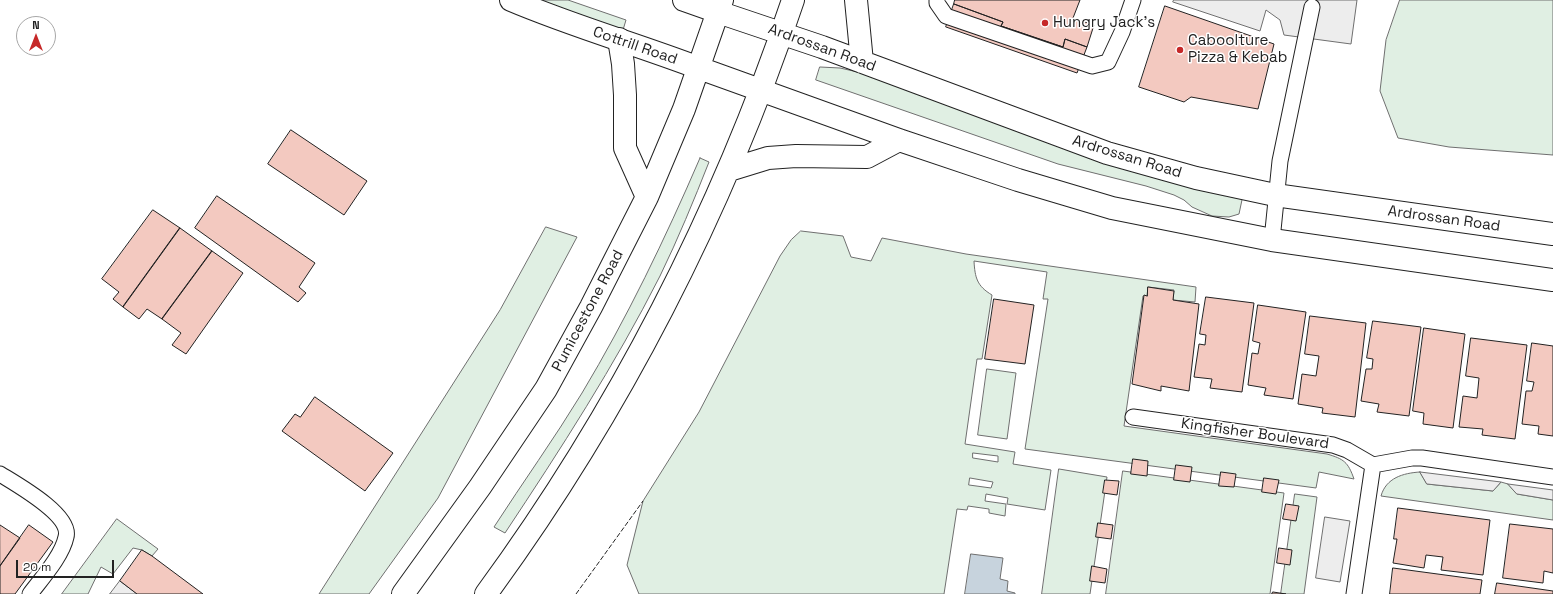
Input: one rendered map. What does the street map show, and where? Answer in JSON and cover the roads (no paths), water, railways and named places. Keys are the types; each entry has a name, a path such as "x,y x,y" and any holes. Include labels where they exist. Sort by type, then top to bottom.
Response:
{"main road":[{"name":"Cottrill Road","path":"511,0 550,17 760,90"},
{"path":"684,0 720,6"},
{"path":"486,594 553,496 609,407 654,325 729,170 793,0"},
{"path":"856,0 862,62"},
{"name":"Ardrossan Road","path":"720,6 781,34 862,62 1107,153 1196,178 1275,195 1553,234"},
{"name":"Pumicestone Road","path":"403,594 480,487 546,389 591,307 647,197 684,109 720,6"},
{"path":"619,40 624,64 625,148 647,197"},
{"path":"760,90 899,140 1018,180 1112,208 1272,240 1553,280"},
{"path":"729,170 768,158 796,156 867,157 899,140"}],"lane":[{"path":"937,0 937,3 946,16 1092,66 1108,62 1122,32 1133,0"},
{"path":"1272,240 1275,195 1280,161 1312,7"},
{"name":"Kingfisher Boulevard","path":"1133,417 1333,445 1347,450 1373,465"},
{"path":"1354,594 1373,465 1412,458 1422,458 1553,477"},
{"path":"0,474 47,504 65,525 67,535 63,548 30,594"}],"place":[{"name":"Hungry Jack's","path":"1045,23"},
{"name":"Caboolture Pizza & Kebab","path":"1180,50"}]}
